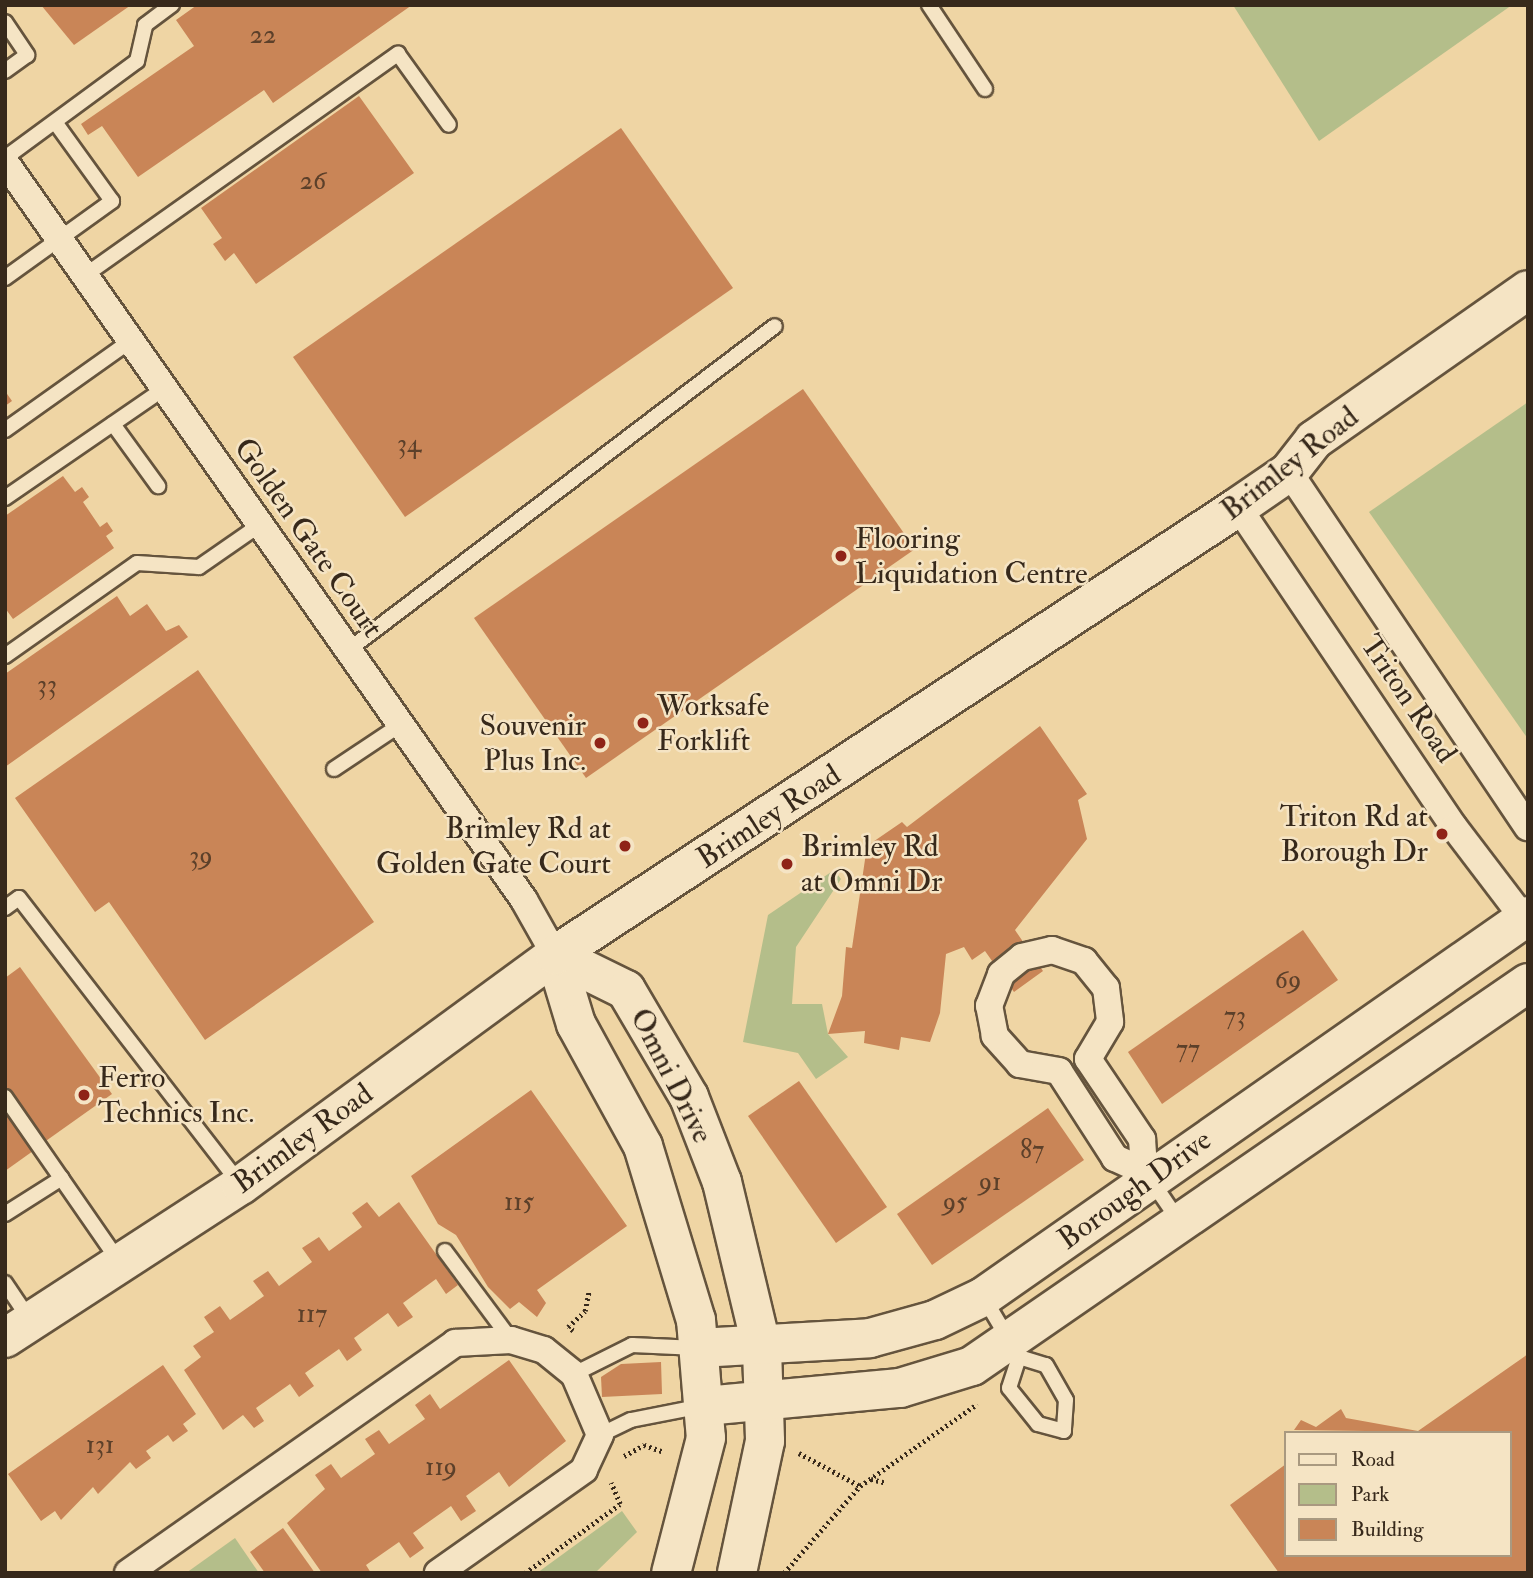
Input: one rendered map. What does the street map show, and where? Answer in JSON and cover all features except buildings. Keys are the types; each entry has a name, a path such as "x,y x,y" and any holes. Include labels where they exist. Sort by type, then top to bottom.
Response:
{"street":[{"name":"Golden Gate Court","path":"5,160 162,390 524,900 555,955"},
{"name":"Brimley Road","path":"18,1330 241,1185 555,955 1289,472 1314,440 1528,290"},
{"name":"Triton Road","path":"1289,472 1528,827"},
{"name":"Triton Road","path":"1238,507 1454,827 1526,920"},
{"name":"Borough Drive","path":"702,1378 762,1349 870,1338 935,1320 983,1297 1147,1175 1526,920"},
{"path":"1069,953 1097,973 1106,988 1110,1022 1088,1059 1142,1139 1147,1175 1115,1158 1059,1071 1020,1064 995,1036 993,990 1022,957 1069,953"},
{"name":"Omni Drive","path":"555,955 626,990 689,1097 722,1182 762,1349 764,1397"},
{"name":"Omni Drive","path":"555,955 576,1024 643,1146 666,1209 702,1378"},
{"name":"Borough Drive","path":"702,1378 764,1397 900,1388 1016,1351 1182,1226 1528,983"},
{"path":"128,1573 455,1343 511,1340 544,1350 574,1374 600,1435 584,1470 438,1573"},
{"path":"671,1573 706,1438 702,1378"},
{"path":"737,1573 765,1441 764,1397"}],"lane":[{"path":"5,160 137,61 145,25 172,5"},
{"path":"929,5 985,89"},
{"path":"5,22 27,55 5,71"},
{"path":"84,276 398,54 449,125"},
{"path":"5,278 112,201 55,122"},
{"path":"347,651 775,326"},
{"path":"5,430 129,342"},
{"path":"5,498 162,390"},
{"path":"113,424 158,486"},
{"path":"5,656 137,564 199,567 258,526"},
{"path":"334,768 400,725"},
{"path":"5,908 19,898 241,1185"},
{"path":"5,1097 121,1264"},
{"path":"1147,1175 1182,1226"},
{"path":"5,1214 62,1178"},
{"path":"445,1251 511,1340"},
{"path":"5,1283 18,1330"},
{"path":"983,1297 1016,1351 1046,1365 1066,1400 1063,1431 1038,1424 1009,1388 1016,1351"},
{"path":"574,1374 632,1345 702,1378"},
{"path":"600,1435 702,1378"}],"path":[{"path":"577,1335 568,1327 585,1311 589,1291"},
{"path":"784,1573 860,1486 1009,1388"},
{"path":"617,1467 617,1459 644,1445 664,1452"},
{"path":"790,1448 860,1486"},
{"path":"525,1573 620,1504 610,1484 617,1475"},
{"path":"870,1479 887,1483"}],"green space":[{"path":"1233,5 1512,5 1319,141"},
{"path":"1528,402 1528,739 1369,512"},
{"path":"834,870 841,879 796,947 792,1004 822,1004 828,1034 848,1057 816,1079 798,1053 743,1042 768,915"},
{"path":"622,1511 637,1532 595,1573 537,1573"},
{"path":"235,1538 259,1573 186,1573"}],"place":[{"name":"Flooring Liquidation Centre","path":"841,556"},
{"name":"Worksafe Forklift","path":"643,723"},
{"name":"Souvenir Plus Inc.","path":"600,743"},
{"name":"Triton Rd at Borough Dr","path":"1442,834"},
{"name":"Brimley Rd at Golden Gate Court","path":"625,846"},
{"name":"Brimley Rd at Omni Dr","path":"787,864"},
{"name":"Ferro Technics Inc.","path":"84,1095"}]}
